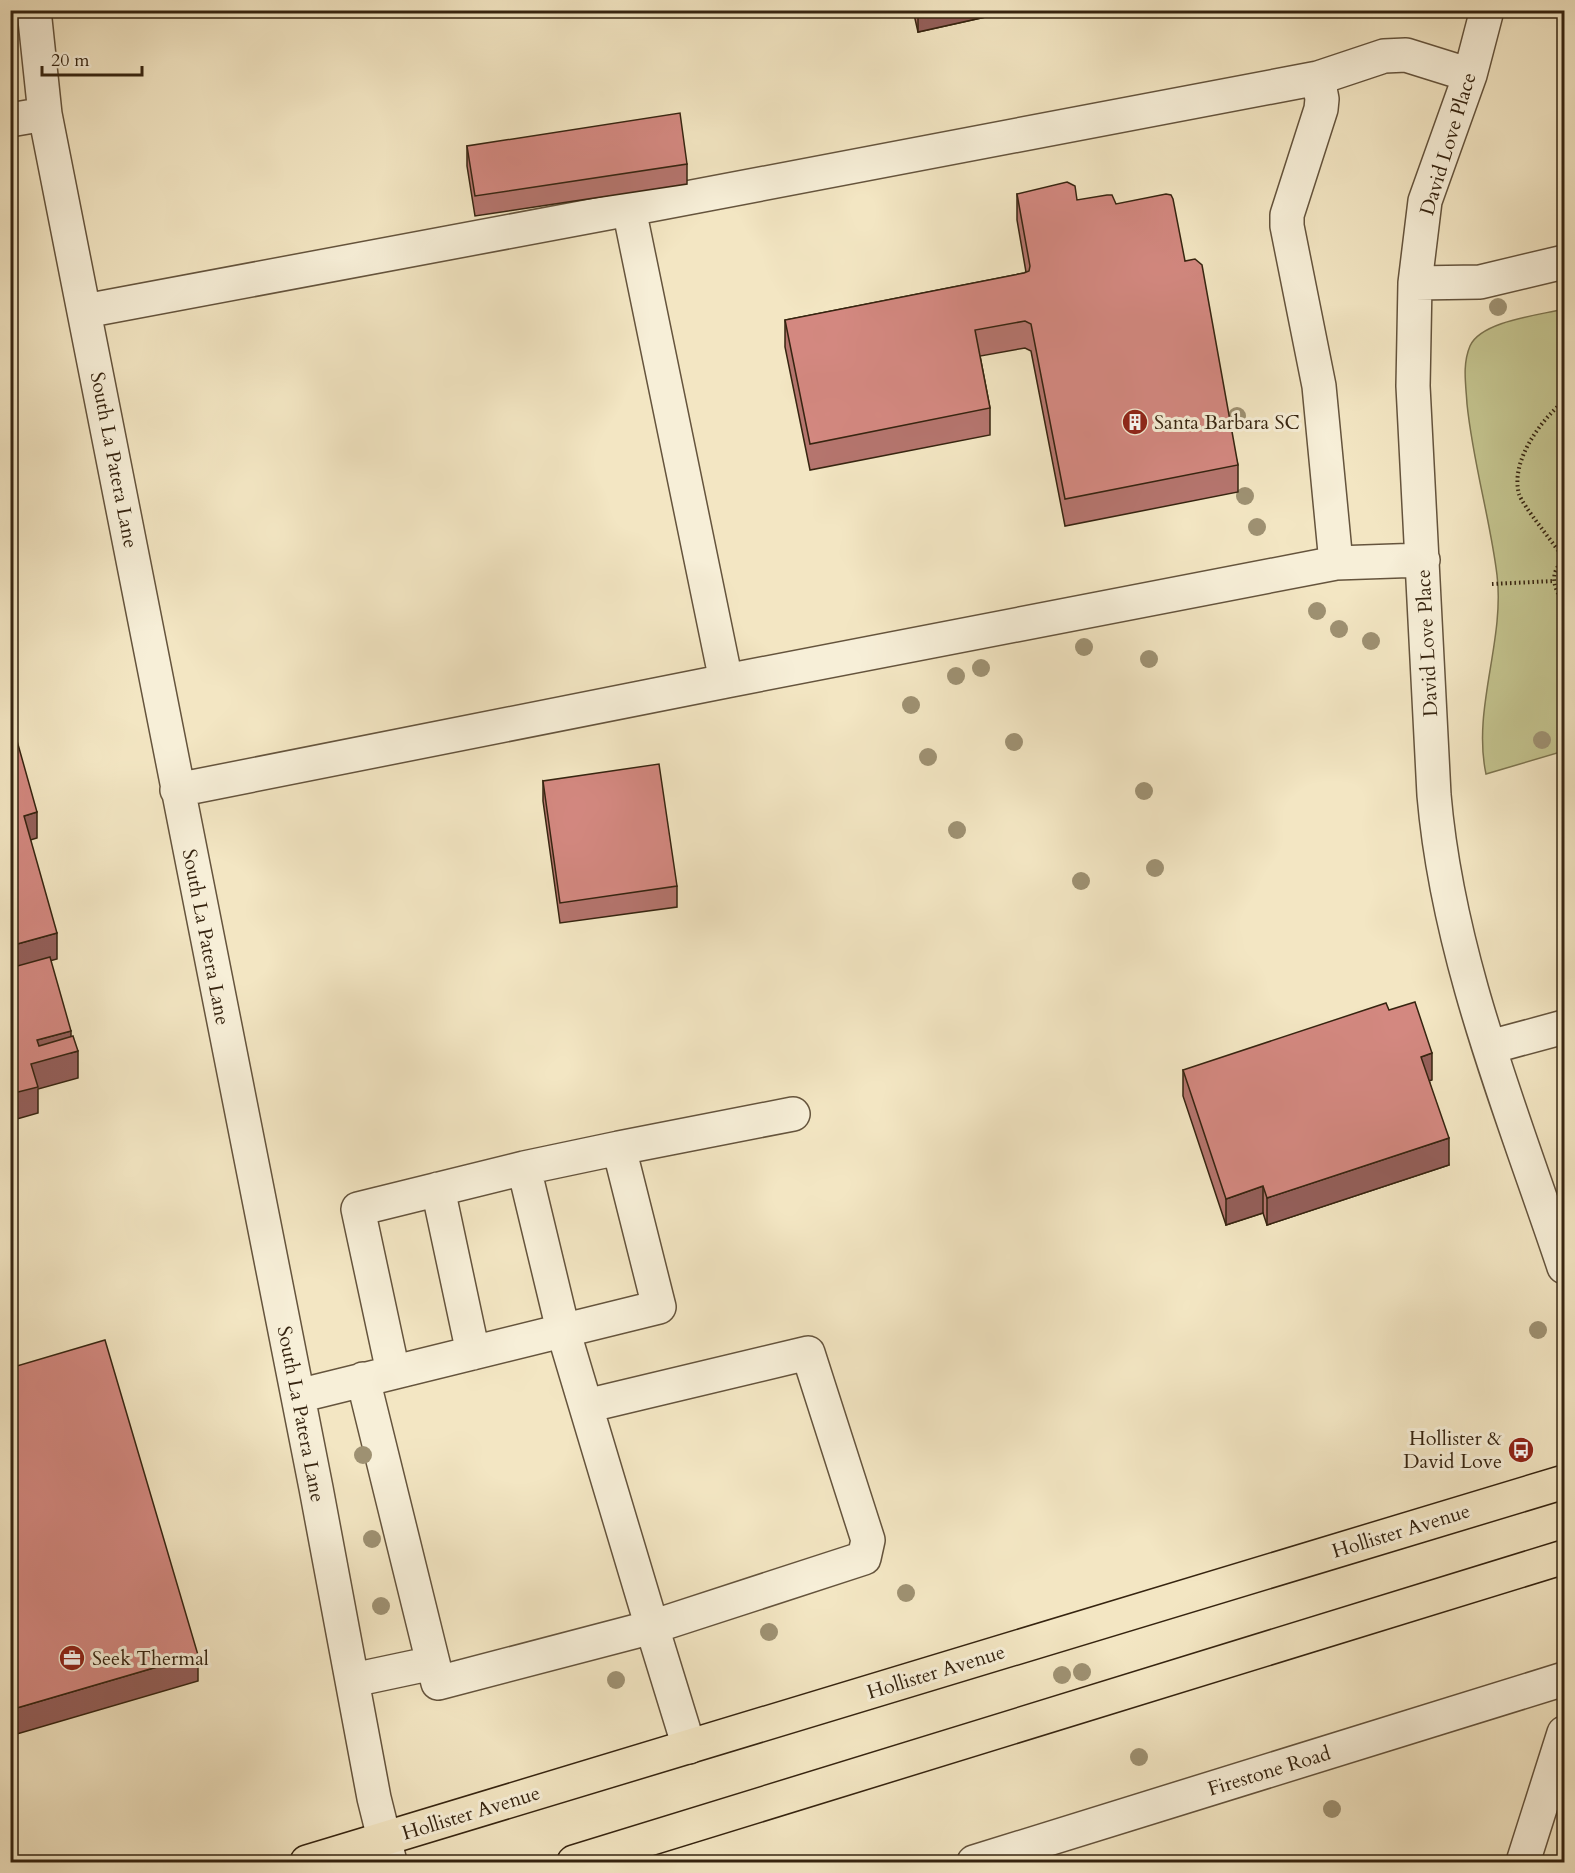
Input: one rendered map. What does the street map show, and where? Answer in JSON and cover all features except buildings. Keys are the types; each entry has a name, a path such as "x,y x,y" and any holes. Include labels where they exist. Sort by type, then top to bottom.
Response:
{"main road":[{"name":"Hollister Avenue","path":"307,1863 386,1851 688,1747 1564,1482"},
{"path":"574,1863 1564,1557"}],"street":[{"name":"South La Patera Lane","path":"34,10 45,114 386,1851"},
{"name":"David Love Place","path":"1487,10 1470,75 1425,201 1415,283 1413,386 1439,849 1454,927 1490,1047 1564,1267"},
{"path":"85,311 1318,78 1384,56 1406,55 1470,75"},
{"path":"1318,78 1323,99 1321,109 1287,215 1287,226 1319,386 1336,563"},
{"path":"10,120 45,114"},
{"path":"629,209 726,681"},
{"path":"1415,283 1480,282 1564,261"},
{"path":"177,790 1336,563 1423,560"},
{"path":"1490,1047 1564,1027"},
{"path":"586,1406 808,1353 868,1540 864,1558 652,1627 438,1683 378,1376 358,1209 524,1168 793,1114"},
{"path":"298,1396 659,1307 619,1148"},
{"path":"524,1168 563,1330 688,1747"},
{"path":"438,1189 473,1353"},
{"path":"352,1680 433,1664"},
{"name":"Firestone Road","path":"974,1863 1564,1681"},
{"path":"1523,1863 1564,1733"}],"path":[{"path":"1564,401 1545,417 1527,446 1517,480 1519,496 1564,560 1555,572 1554,581 1557,594 1564,602"},
{"path":"1492,584 1554,581"}],"green space":[{"path":"1564,309 1564,751 1486,774 1483,725 1497,625 1497,575 1470,426 1465,382 1466,360 1470,346 1476,337 1486,331 1512,320"}],"place":[{"name":"Santa Barbara SC","path":"1135,422"},
{"name":"Hollister & David Love","path":"1521,1450"},
{"name":"Seek Thermal","path":"72,1658"}]}
